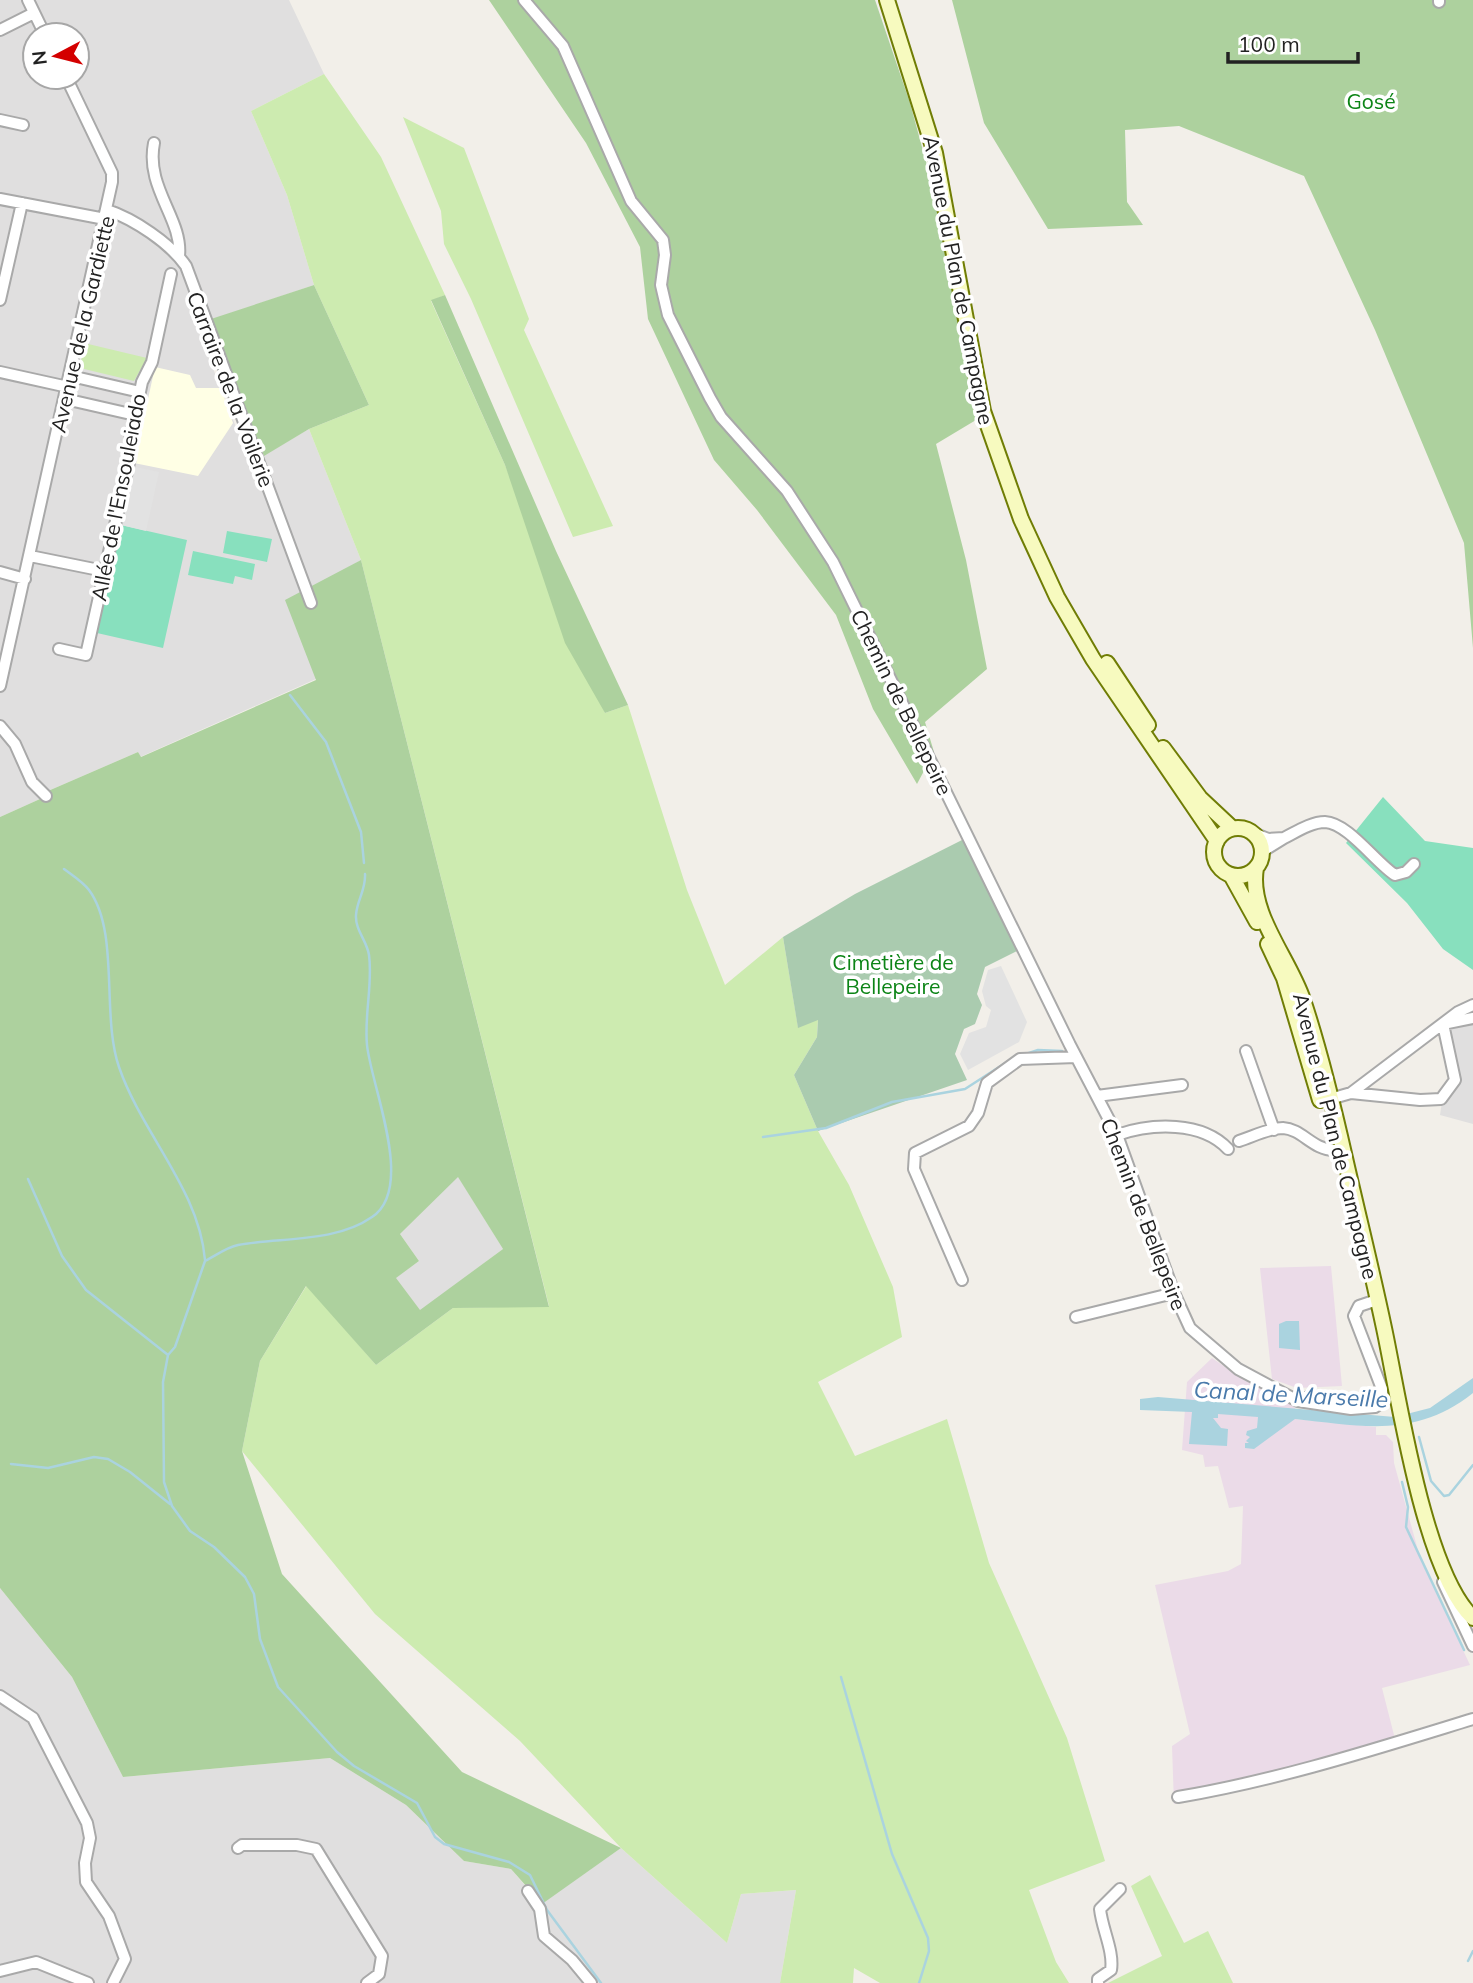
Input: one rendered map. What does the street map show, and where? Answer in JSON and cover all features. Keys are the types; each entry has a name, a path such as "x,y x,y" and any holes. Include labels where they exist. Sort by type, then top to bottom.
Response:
{"main road":[{"name":"Avenue du Plan de Campagne","path":"887,0 935,153 983,411 1021,519 1057,597 1098,667 1217,841"},
{"name":"Avenue du Plan de Campagne","path":"895,0 948,173 988,393 1004,454 1072,606 1095,646 1166,753 1200,798 1232,828"},
{"path":"1232,828 1253,832 1262,851 1256,868 1245,875 1231,875 1218,865 1214,857 1217,841 1232,828"},
{"name":"Avenue du Plan de Campagne","path":"1256,868 1255,894 1295,977 1330,1099 1373,1301"},
{"name":"Avenue du Plan de Campagne","path":"1231,875 1283,978 1305,1042 1438,1559 1453,1592 1473,1618"}],"street":[{"path":"28,0 38,21"},
{"name":"Chemin de Bellepeire","path":"524,0 563,46 631,201 663,240 665,255 661,285 668,315 710,398 721,417 787,491 833,562 1076,1057 1118,1135 1174,1293 1191,1328 1214,1351 1249,1376 1303,1403 1352,1409 1375,1407 1383,1399 1382,1389 1354,1321 1356,1309 1373,1301"},
{"path":"0,30 34,13"},
{"name":"Avenue de la Gardiette","path":"0,686 70,381 106,215 112,173 73,91"},
{"path":"0,120 23,125"},
{"path":"154,143 152,170 178,241 179,256"},
{"name":"Carraire de la Voilerie","path":"0,199 106,215 144,230 179,256 186,266 312,603"},
{"path":"1,294 22,203"},
{"name":"Allée de l'Ensouleiado","path":"59,649 86,655 128,468 140,392 144,375 152,362 171,274"},
{"path":"0,372 140,392"},
{"path":"65,399 135,415"},
{"path":"30,556 104,571"},
{"path":"0,572 25,579"},
{"path":"0,726 15,744 32,782 46,796"},
{"path":"1262,851 1311,825 1329,822 1349,834 1395,875 1406,872 1414,864"},
{"path":"1253,832 1268,839 1284,838"},
{"path":"1330,1099 1351,1093 1443,1024 1473,1005"},
{"path":"1443,1024 1473,1018"},
{"path":"1351,1093 1420,1100 1441,1099 1455,1080 1443,1024"},
{"path":"1246,1051 1274,1129"},
{"path":"962,1280 914,1169 913,1157 923,1147 969,1126 978,1113 987,1083 1020,1059 1076,1057"},
{"path":"1097,1096 1182,1084"},
{"path":"1118,1135 1134,1130 1194,1128 1228,1150"},
{"path":"1239,1141 1274,1129 1290,1129 1320,1148 1334,1150"},
{"path":"1076,1317 1174,1293"},
{"path":"1438,1559 1446,1590 1473,1646"},
{"path":"0,1696 33,1718 88,1823 90,1838 85,1863 86,1882 109,1916 125,1959 117,1983"},
{"path":"1178,1797 1294,1773 1473,1719"},
{"path":"238,1848 242,1845 297,1845 316,1849 382,1956 379,1974 368,1983"},
{"path":"1098,1983 1111,1970 1112,1961 1100,1909 1120,1889"},
{"path":"528,1891 540,1909 544,1936 572,1961 591,1983"},
{"path":"0,1971 36,1962 88,1983"}],"shaded area":[{"path":"0,0 289,0 324,74 251,111 287,195 314,285 196,325 250,463 309,429 361,560 311,589 316,679 140,757 138,752 48,791 40,799 0,817"},
{"path":"155,367 190,375 196,388 221,388 233,423 198,476 134,463"},
{"path":"135,467 159,472 146,531 121,525"},
{"path":"1001,966 1027,1022 1019,1042 968,1070 960,1054 969,1033 986,1027 991,1010 986,1006 982,991 988,970"},
{"path":"1473,1015 1473,1124 1440,1115 1443,1095 1450,1085 1443,1029"},
{"path":"458,1176 503,1249 420,1311 395,1278 419,1261 400,1234"},
{"path":"1331,1266 1342,1386 1297,1388 1272,1379 1260,1268"},
{"path":"1212,1358 1244,1380 1295,1406 1295,1419 1376,1427 1376,1435 1386,1435 1393,1442 1394,1463 1421,1561 1470,1665 1382,1688 1395,1739 1174,1804 1172,1746 1190,1734 1155,1585 1228,1571 1241,1564 1243,1506 1229,1508 1218,1466 1205,1467 1203,1455 1182,1450 1187,1382"},
{"path":"0,1588 72,1677 123,1777 330,1758 406,1805 464,1861 511,1869 541,1904 621,1848 727,1943 741,1894 796,1890 780,1983 0,1983"}],"green space":[{"path":"489,0 875,0 910,103 943,224 976,420 936,444 966,560 987,669 925,722 934,752 917,784 873,709 836,615 757,510 714,460 648,319 640,247 586,143"},
{"name":"Gosé","path":"952,0 1473,0 1473,648 1464,543 1375,330 1304,176 1179,126 1125,130 1127,202 1143,225 1048,229 984,123"},
{"path":"324,74 381,157 445,295 431,301 505,465 605,713 628,705 687,890 725,985 783,937 798,1027 818,1019 817,1037 794,1075 818,1131 849,1185 893,1287 902,1337 818,1382 855,1456 947,1419 989,1563 1067,1738 1105,1861 1029,1890 1056,1962 1069,1983 880,1983 854,1968 853,1983 780,1983 796,1890 741,1894 727,1943 621,1848 520,1741 375,1614 242,1451 260,1361 307,1285 376,1365 453,1308 549,1306 361,560 309,429 369,405 314,285 287,195 251,111"},
{"path":"403,117 464,148 529,319 524,330 613,526 573,537 471,299 444,244 441,211"},
{"path":"314,285 369,405 309,429 264,456 211,319"},
{"path":"445,295 556,551 628,705 605,713 565,643 505,465 431,300"},
{"path":"84,343 147,358 134,381 80,368"},
{"path":"121,525 187,540 163,648 97,633"},
{"path":"227,531 272,539 267,562 223,553"},
{"path":"193,551 255,564 252,580 235,576 233,584 188,575"},
{"path":"361,560 549,1307 453,1308 376,1365 306,1286 260,1361 242,1451 282,1574 462,1772 621,1848 542,1904 511,1869 464,1861 406,1805 330,1758 123,1777 72,1677 0,1588 0,817 40,799 48,791 138,752 141,757 316,680 285,600","holes":["458,1177 503,1249 420,1310 396,1278 419,1261 400,1234"]},
{"path":"1383,797 1425,841 1473,848 1473,970 1443,949 1407,903 1346,843"},
{"name":"Cimetière de Bellepeire","path":"964,839 1019,950 985,967 977,994 982,1005 975,1024 964,1029 955,1054 967,1080 818,1131 794,1075 817,1037 818,1020 798,1028 783,937 855,894"},
{"path":"1150,1875 1184,1943 1208,1931 1233,1983 1108,1983 1162,1956 1131,1886"}],"water":[{"path":"1299,1321 1300,1350 1279,1348 1279,1324"},
{"path":"1473,1378 1473,1393 1451,1408 1430,1417 1387,1426 1295,1419 1254,1449 1245,1448 1250,1437 1246,1435 1247,1431 1257,1428 1258,1417 1218,1414 1218,1418 1213,1418 1221,1428 1228,1429 1227,1446 1189,1444 1192,1412 1140,1410 1140,1399 1158,1397 1395,1417 1430,1408"}],"waterway":[{"path":"290,695 326,742 361,832 364,863"},
{"path":"64,869 87,887 98,908 104,928 111,1023 119,1067 129,1092 192,1209 201,1234 205,1260"},
{"path":"365,874 356,920 369,955 367,1045 388,1136 391,1161 390,1184 385,1203 372,1217 342,1231 307,1238 238,1245 205,1261 175,1347 168,1355 163,1382 164,1482 172,1506 190,1531 214,1547 245,1577 254,1594 260,1639 278,1687 337,1752 354,1766 417,1803 435,1837 444,1844 509,1862 530,1875 547,1910 601,1983"},
{"path":"1026,1054 1038,1050 1062,1051"},
{"path":"763,1137 826,1128 892,1102 965,1089 1013,1058"},
{"path":"28,1179 62,1256 86,1290 168,1355"},
{"path":"1419,1437 1431,1481 1444,1496 1449,1495 1473,1465"},
{"path":"11,1464 48,1468 94,1457 108,1459 130,1472 170,1504"},
{"path":"1402,1482 1408,1507 1406,1527 1464,1650"},
{"path":"841,1677 892,1854 928,1938 929,1951 919,1983"},
{"path":"1468,1961 1473,1951"}],"water label":[{"name":"Canal de Marseille","path":"1291,1394"}]}
